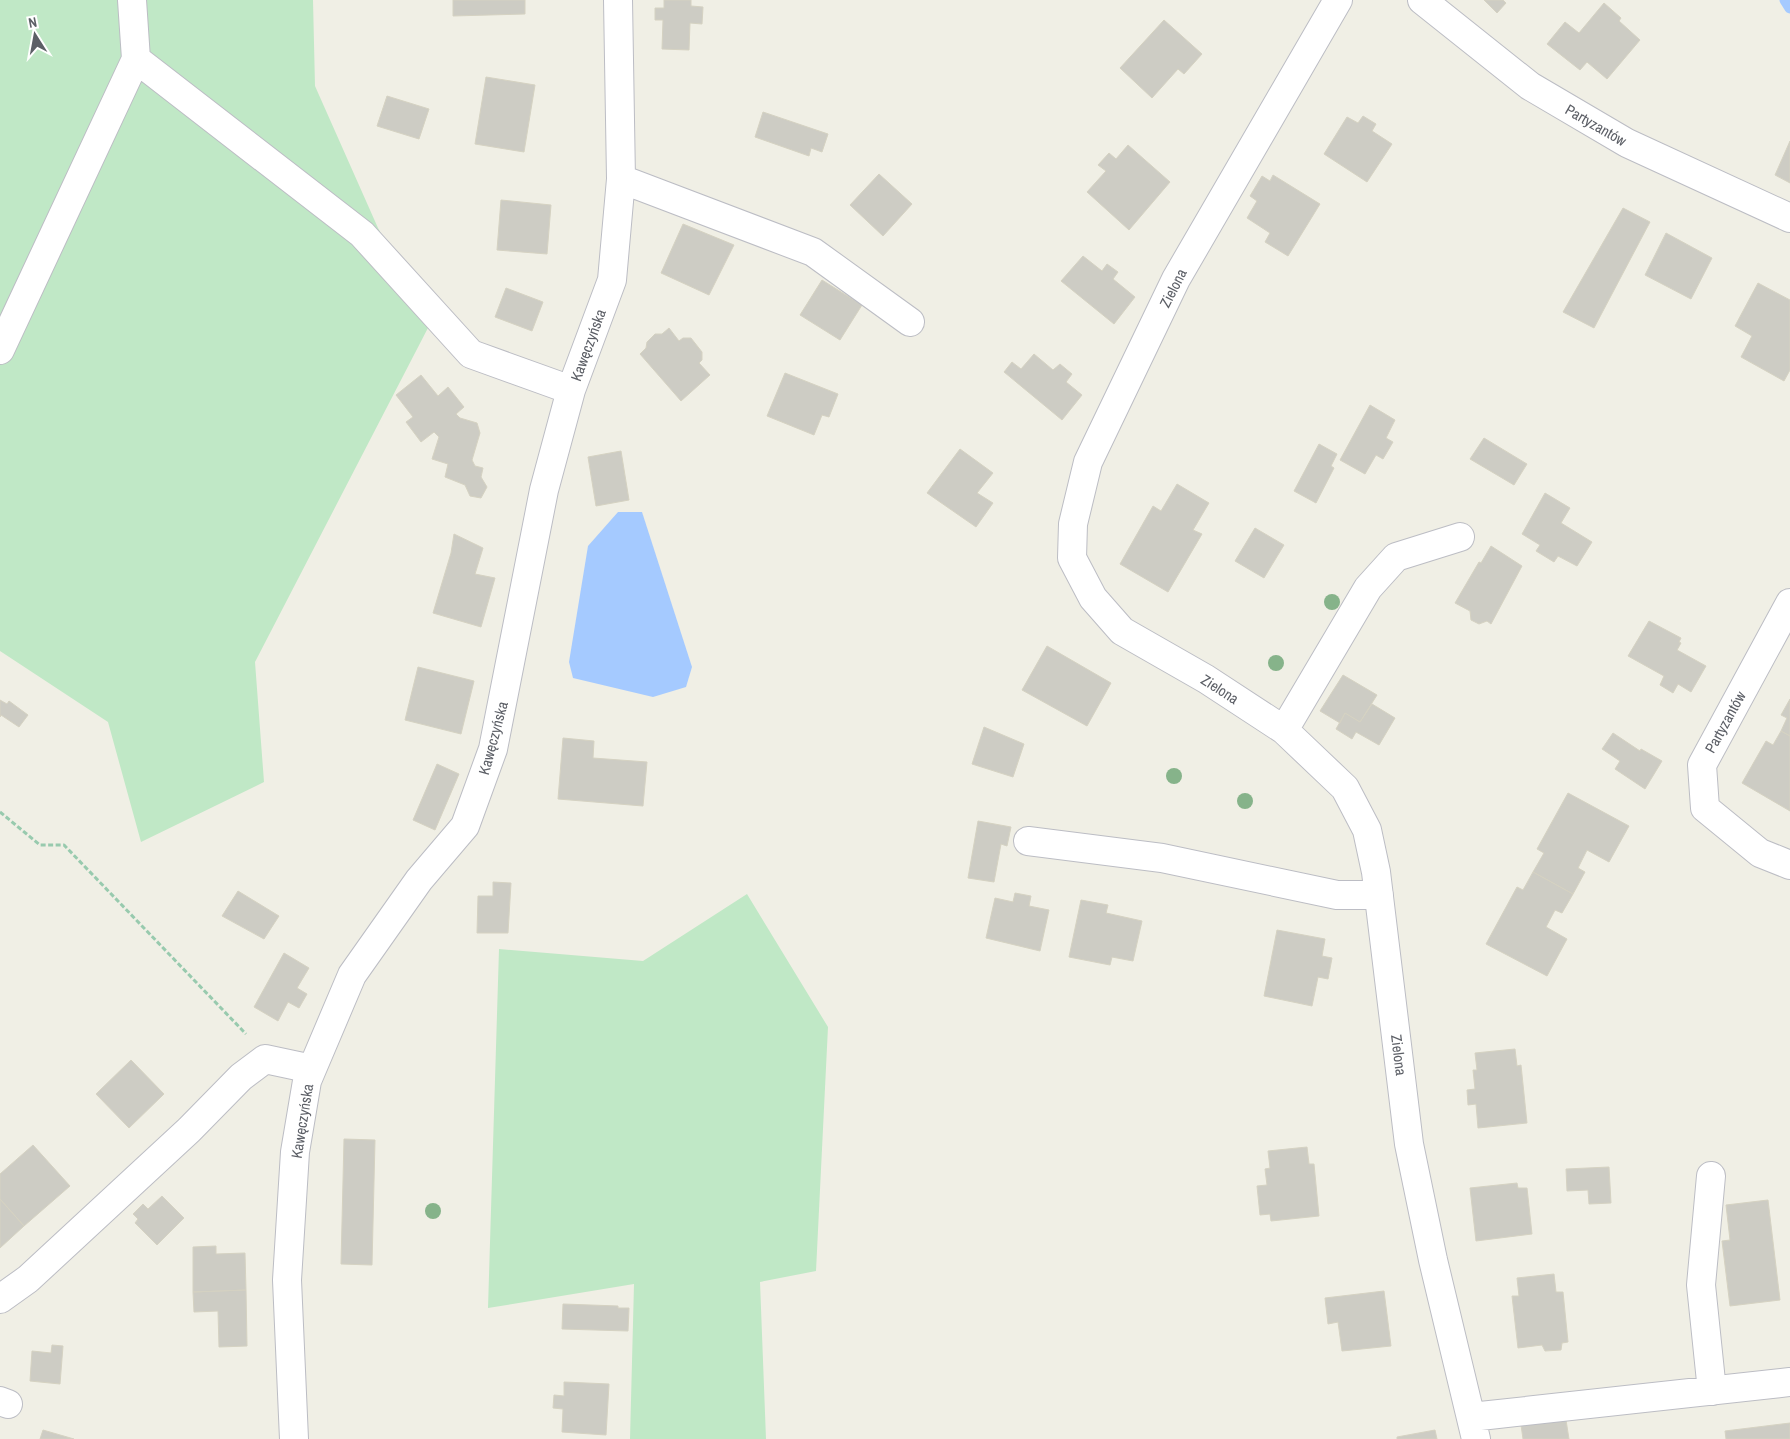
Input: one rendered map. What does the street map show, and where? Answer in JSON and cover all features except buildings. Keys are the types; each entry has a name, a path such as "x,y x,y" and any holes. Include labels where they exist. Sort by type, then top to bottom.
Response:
{"street":[{"path":"0,350 136,60 132,0"},
{"name":"Kawęczyńska","path":"294,1439 288,1280 295,1152 307,1081 352,976 419,880 465,826 493,749 544,490 571,390 612,280 621,179 618,0"},
{"name":"Zielona","path":"1338,0 1176,279 1088,462 1073,524 1072,558 1093,598 1122,631 1206,679 1284,730 1345,788 1367,830 1379,895 1409,1144 1433,1260 1474,1428"},
{"name":"Partyzantów","path":"1422,0 1530,86 1627,143 1790,218"},
{"path":"136,60 362,234 471,354 571,390"},
{"path":"621,179 813,252 910,322"},
{"path":"1284,730 1368,588 1396,558 1460,537"},
{"name":"Partyzantów","path":"1790,603 1702,765 1705,808 1760,853 1790,866"},
{"path":"1028,841 1162,858 1337,895 1379,895"},
{"path":"0,1299 28,1278 189,1130 241,1077 265,1059 312,1069"},
{"path":"1711,1176 1701,1285 1712,1391"},
{"path":"1474,1428 1712,1391 1790,1382"}],"path":[{"path":"0,812 40,845 64,845 265,1053 265,1059"}],"green space":[{"path":"0,0 313,0 315,86 378,228 430,324 255,662 264,782 141,842 108,722 0,651"},
{"path":"747,894 828,1027 816,1271 760,1282 766,1439 630,1439 634,1284 488,1308 499,949 643,961"}],"water":[{"path":"618,512 642,512 692,667 686,687 653,697 573,678 569,662 588,546"}],"waterway":[{"path":"1785,0 1790,8"}]}
